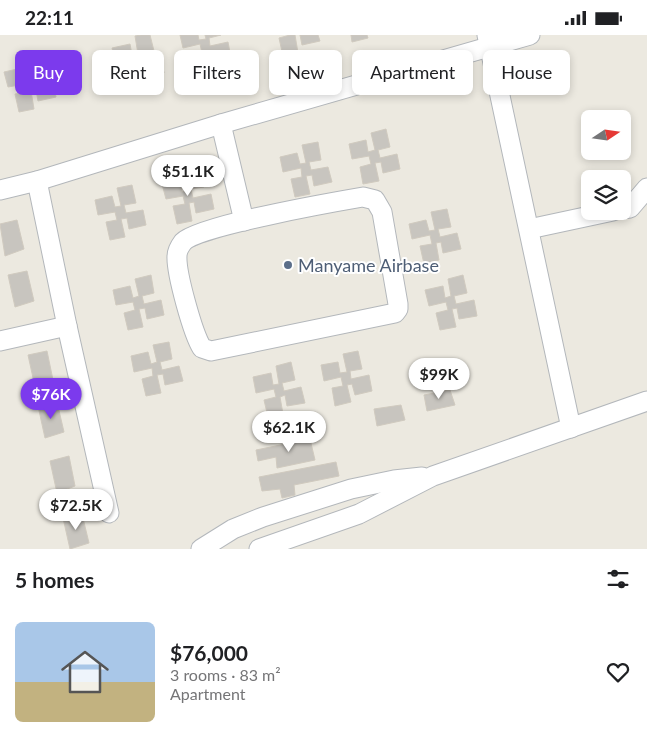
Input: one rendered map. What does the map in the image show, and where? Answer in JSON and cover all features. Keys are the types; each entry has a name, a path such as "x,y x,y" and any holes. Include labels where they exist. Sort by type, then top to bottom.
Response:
{"street":[{"path":"0,190 37,181 489,40 530,35"},
{"path":"489,40 571,428"},
{"path":"221,124 244,221"},
{"path":"37,181 109,513"},
{"path":"631,207 647,188"},
{"path":"364,197 374,200 382,212 398,309 391,314 211,351 202,348 196,337 178,267 177,254 182,243 191,236 244,221 364,197"},
{"path":"529,229 581,218"},
{"path":"0,341 67,326"},
{"path":"263,517 265,547 358,514 433,476 647,401"},
{"path":"201,549 233,529 263,517 351,489 433,476"}],"building":[{"path":"150,35 154,50 137,50 135,36"},
{"path":"180,35 198,35 199,40 206,39 205,35 221,35 209,38 210,46 228,42 230,50 201,50 200,44 183,48"},
{"path":"295,35 298,50 282,50 279,38"},
{"path":"300,35 318,35 320,41 302,45"},
{"path":"351,35 367,35 368,38 352,42"},
{"path":"130,44 131,50 113,50 112,48"},
{"path":"15,70 15,86 8,87 4,72"},
{"path":"15,95 32,95 34,109 19,112"},
{"path":"37,95 56,95 56,97 38,101"},
{"path":"386,129 390,147 378,150 380,158 397,154 400,169 383,173 381,162 375,163 379,181 363,184 360,167 371,164 369,156 352,159 349,144 366,140 368,152 375,150 371,133"},
{"path":"318,142 321,160 309,162 311,170 328,167 332,182 314,186 312,175 306,176 310,194 295,197 291,179 302,177 301,168 283,172 280,157 297,153 300,164 306,163 302,145"},
{"path":"200,169 204,187 191,189 193,198 211,194 214,209 196,213 194,202 189,203 192,221 177,224 173,206 185,204 183,196 166,199 162,184 180,180 182,192 188,190 185,173"},
{"path":"132,185 136,203 124,205 126,213 143,210 146,225 129,229 127,218 121,219 125,237 110,240 106,222 117,220 115,212 98,215 95,200 112,196 115,207 121,206 117,188"},
{"path":"447,209 451,227 438,229 440,237 457,233 461,249 443,253 441,242 436,243 439,260 424,264 420,246 432,244 430,235 412,239 409,224 426,220 429,231 435,230 431,212"},
{"path":"17,220 24,249 5,256 0,224"},
{"path":"27,271 34,301 15,307 8,275"},
{"path":"151,275 154,293 142,296 144,304 161,300 164,315 147,319 145,308 139,309 143,327 128,330 124,313 135,310 133,302 116,305 113,290 130,286 133,298 139,296 135,279"},
{"path":"463,275 467,293 454,296 456,304 474,300 477,316 459,319 457,308 452,309 456,327 440,330 436,313 448,310 446,302 429,306 425,290 443,286 445,298 451,296 448,279"},
{"path":"169,342 172,359 160,362 162,370 179,366 183,381 165,385 163,374 157,375 161,393 146,396 142,379 153,376 152,368 134,372 131,356 148,352 151,364 157,362 153,345"},
{"path":"47,351 53,380 35,387 28,355"},
{"path":"358,351 362,369 350,371 351,379 369,375 372,391 355,395 352,384 347,385 351,402 335,406 332,388 343,386 341,377 324,381 321,365 338,362 340,373 347,372 343,354"},
{"path":"291,362 295,380 282,383 284,391 301,387 305,403 287,406 285,395 280,397 283,414 268,417 264,400 276,397 274,389 256,393 253,377 271,373 273,385 279,384 276,366"},
{"path":"450,390 455,405 427,411 424,395"},
{"path":"57,402 64,432 45,438 38,406"},
{"path":"401,405 405,420 377,426 374,409"},
{"path":"310,439 315,460 277,468 276,457 258,461 256,450"},
{"path":"69,456 75,486 57,493 50,461"},
{"path":"336,462 339,476 294,485 295,495 282,498 280,489 262,491 259,477"},
{"path":"82,514 89,543 70,549 63,518"}],"place":[{"name":"Manyame Airbase","path":"288,265"}]}
